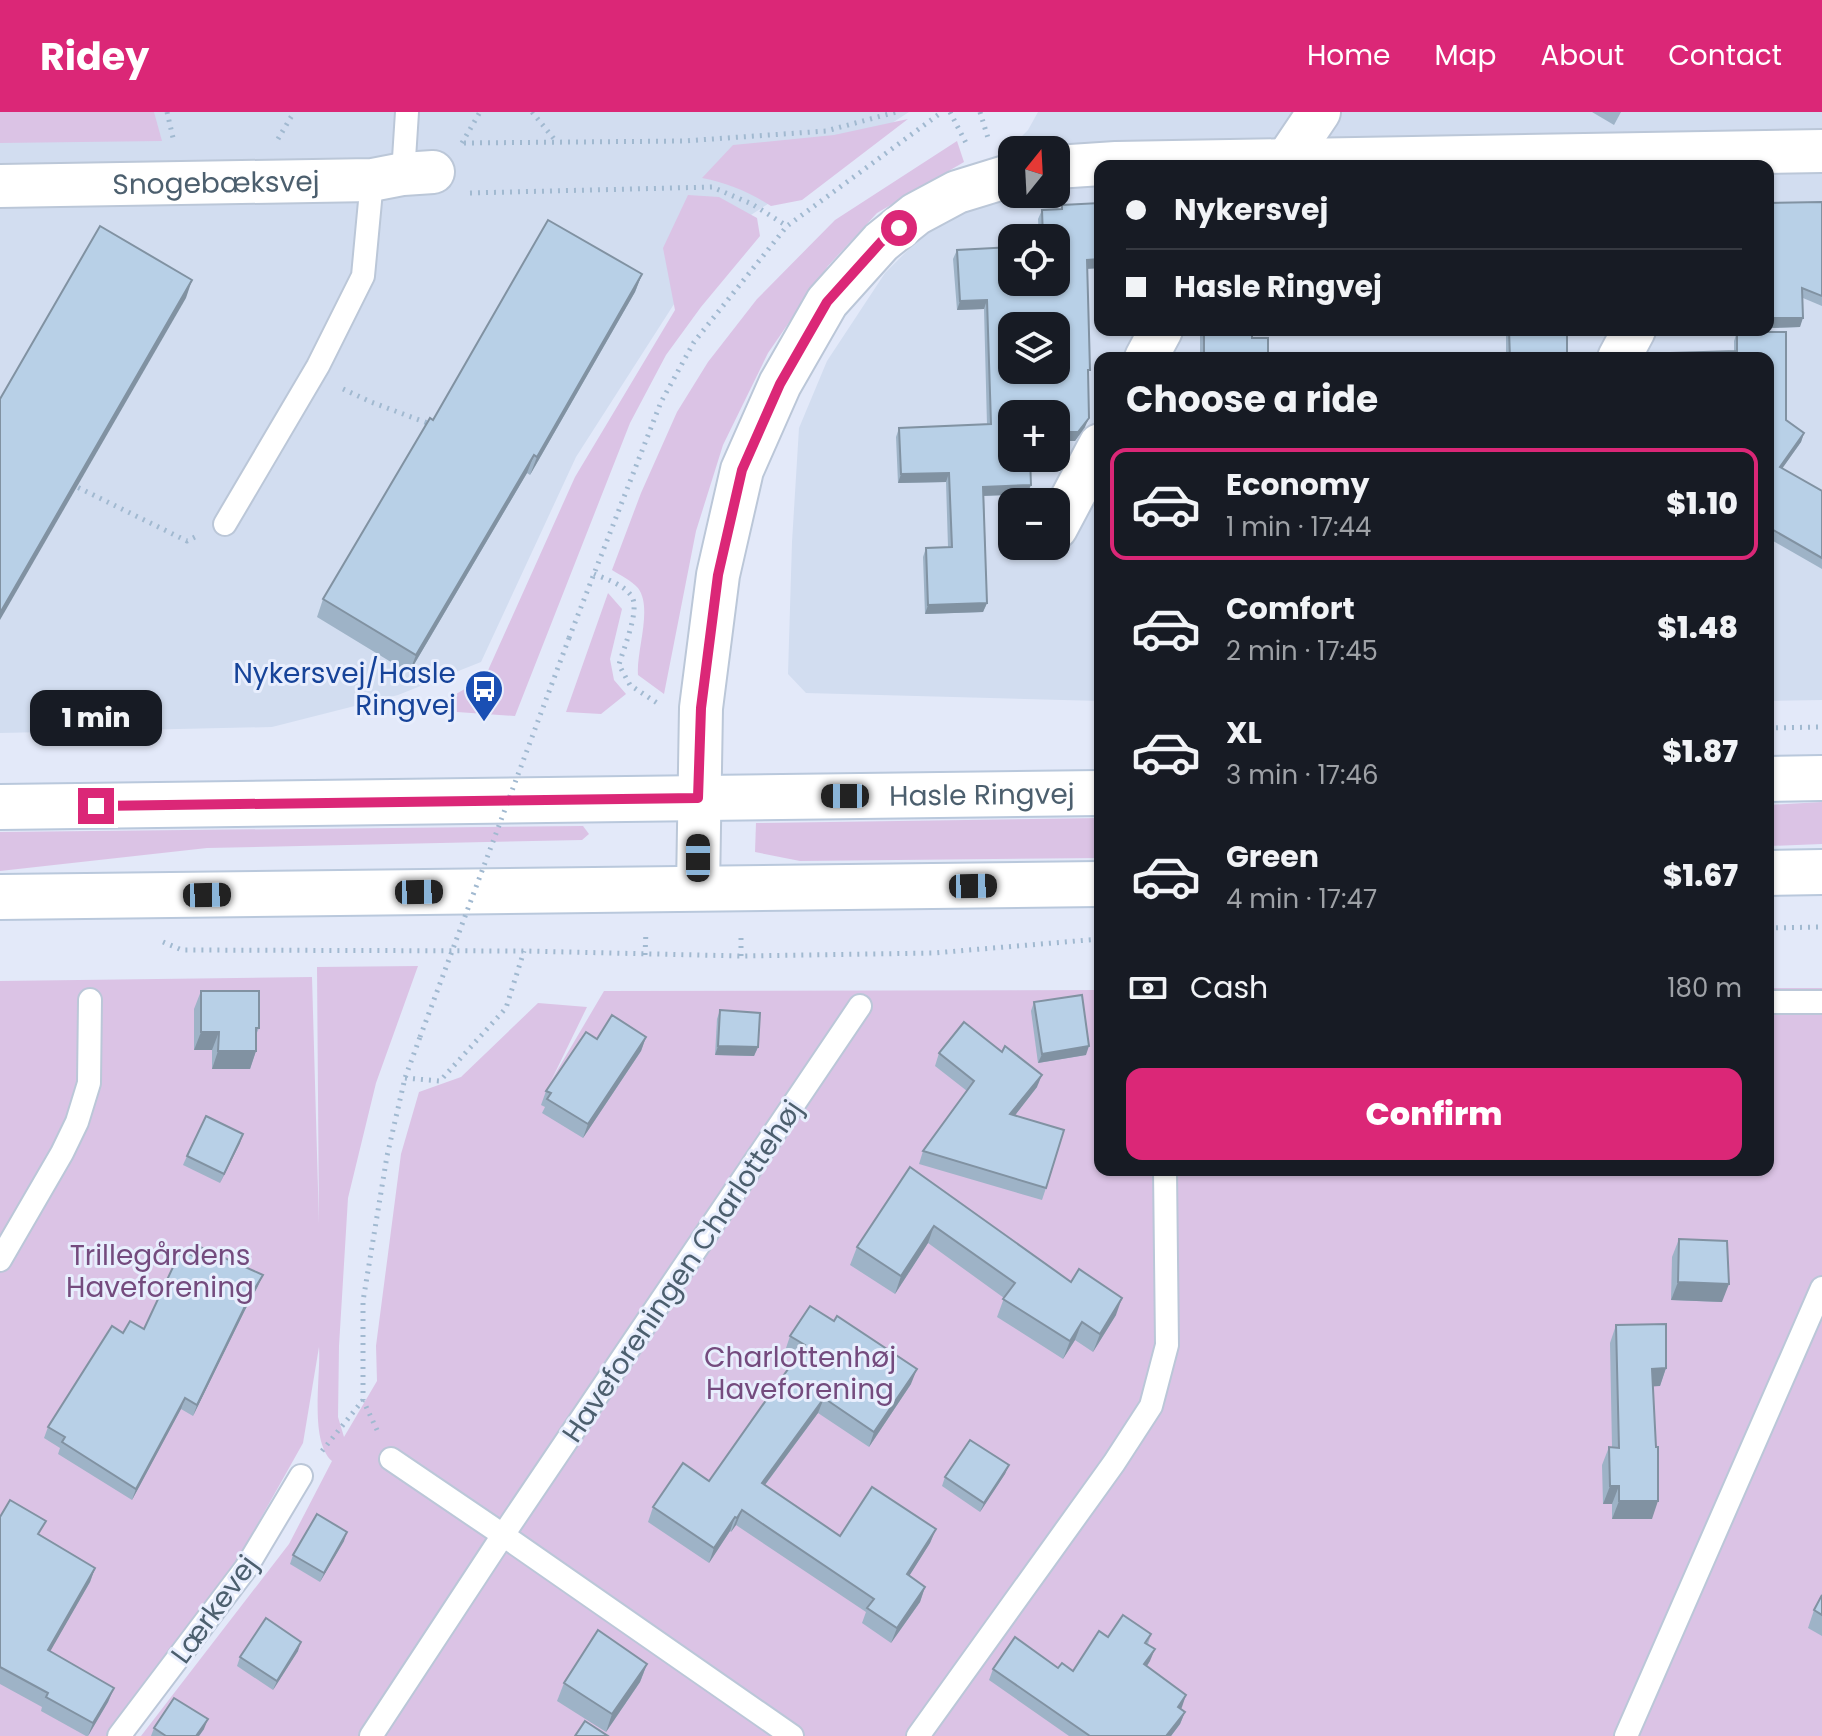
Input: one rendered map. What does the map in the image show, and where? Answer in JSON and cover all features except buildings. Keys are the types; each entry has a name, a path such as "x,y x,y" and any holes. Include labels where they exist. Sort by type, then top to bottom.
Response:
{"main road":[{"path":"1774,779 1822,778"},
{"name":"Hasle Ringvej","path":"0,807 1094,793"},
{"path":"1774,873 1822,872"},
{"path":"0,897 1094,884"}],"street":[{"path":"1265,160 1319,112"},
{"path":"1610,160 1726,159 1822,151"},
{"path":"1070,166 1094,164"},
{"name":"Snogebæksvej","path":"0,186 403,175"},
{"path":"698,888 701,708 718,575 742,470 780,384 827,302 881,242 916,214 957,192 998,179"},
{"path":"1070,502 1094,456"}],"lane":[{"path":"225,524 313,376 363,276 403,175 407,112"},
{"path":"0,1260 77,1122 89,1083 90,1000"},
{"path":"1774,1002 1822,1002"},
{"name":"Haveforeningen Charlottehøj","path":"371,1736 860,1006"},
{"path":"918,1736 1114,1463 1151,1406 1167,1345 1165,1176"},
{"path":"1626,1736 1822,1288"},
{"path":"391,1459 792,1736"},
{"name":"Lærkevej","path":"119,1736 246,1568 301,1476"}],"path":[{"path":"480,112 461,144 684,141 826,131 896,112"},
{"path":"532,112 556,141"},
{"path":"391,1459 363,1400 363,1301 387,1156 405,1078 569,638 661,402 694,342 787,226 942,112"},
{"path":"403,175 467,193 712,187 752,204 787,226"},
{"path":"313,376 441,431"},
{"path":"65,480 187,541 225,524"},
{"path":"594,574 620,586 632,597 635,611 619,665 630,685 665,708"},
{"path":"1774,728 1822,727"},
{"path":"1774,928 1822,927"},
{"path":"154,938 182,950 524,951 741,956 934,953 1094,940"},
{"path":"405,1078 440,1081 506,1008 524,951"},
{"path":"301,1476 363,1400"}],"shaded area":[{"path":"0,112 909,112 717,237 576,457 481,662 398,695 272,727 0,733"},
{"path":"1038,112 1822,112 1822,700 1774,701 1774,352 1094,352 1094,701 806,693 788,674 799,428 827,361 885,273 998,160 998,208 1070,208 1070,136 1022,136"}],"green space":[{"path":"0,112 154,112 162,141 0,143"},
{"path":"908,119 802,200 771,206 738,189 702,178 733,145 834,135"},
{"path":"957,141 964,162 877,213 828,266 768,353 723,445 696,531 664,694 638,675 644,618 642,596 635,585 612,570 641,493 677,412 708,362 757,299 835,220"},
{"path":"688,195 719,197 757,218 760,236 666,355 630,423 515,716 429,710 485,677 575,477 675,310 663,248"},
{"path":"608,593 622,609 610,659 614,680 626,694 601,714 566,712"},
{"path":"1822,802 1822,844 1774,846 1774,805"},
{"path":"1094,818 1094,858 800,861 755,852 756,823"},
{"path":"583,826 589,834 582,840 207,848 0,871 0,832"},
{"name":"Charlottenhøj Haveforening","path":"418,966 376,1083 348,1198 339,1346 338,1417 344,1437 377,1381 376,1346 401,1154 419,1092 461,1077 538,1003 587,1007 551,1081 604,991 1094,990 1094,1176 1774,1176 1774,988 1822,988 1822,1736 141,1736 289,1544 332,1461 325,1452 318,1424 319,1347 303,1443 229,1575 108,1736 0,1736 0,981 312,977 319,1224 317,967"}],"place":[{"name":"Nykersvej/Hasle Ringvej","path":"484,723"}],"route":[{"path":"96,806 698,798 701,708 718,575 742,470 780,384 827,302 881,242 899,228"}],"park label":[{"name":"Trillegårdens Haveforening","path":"160,1271"}]}
